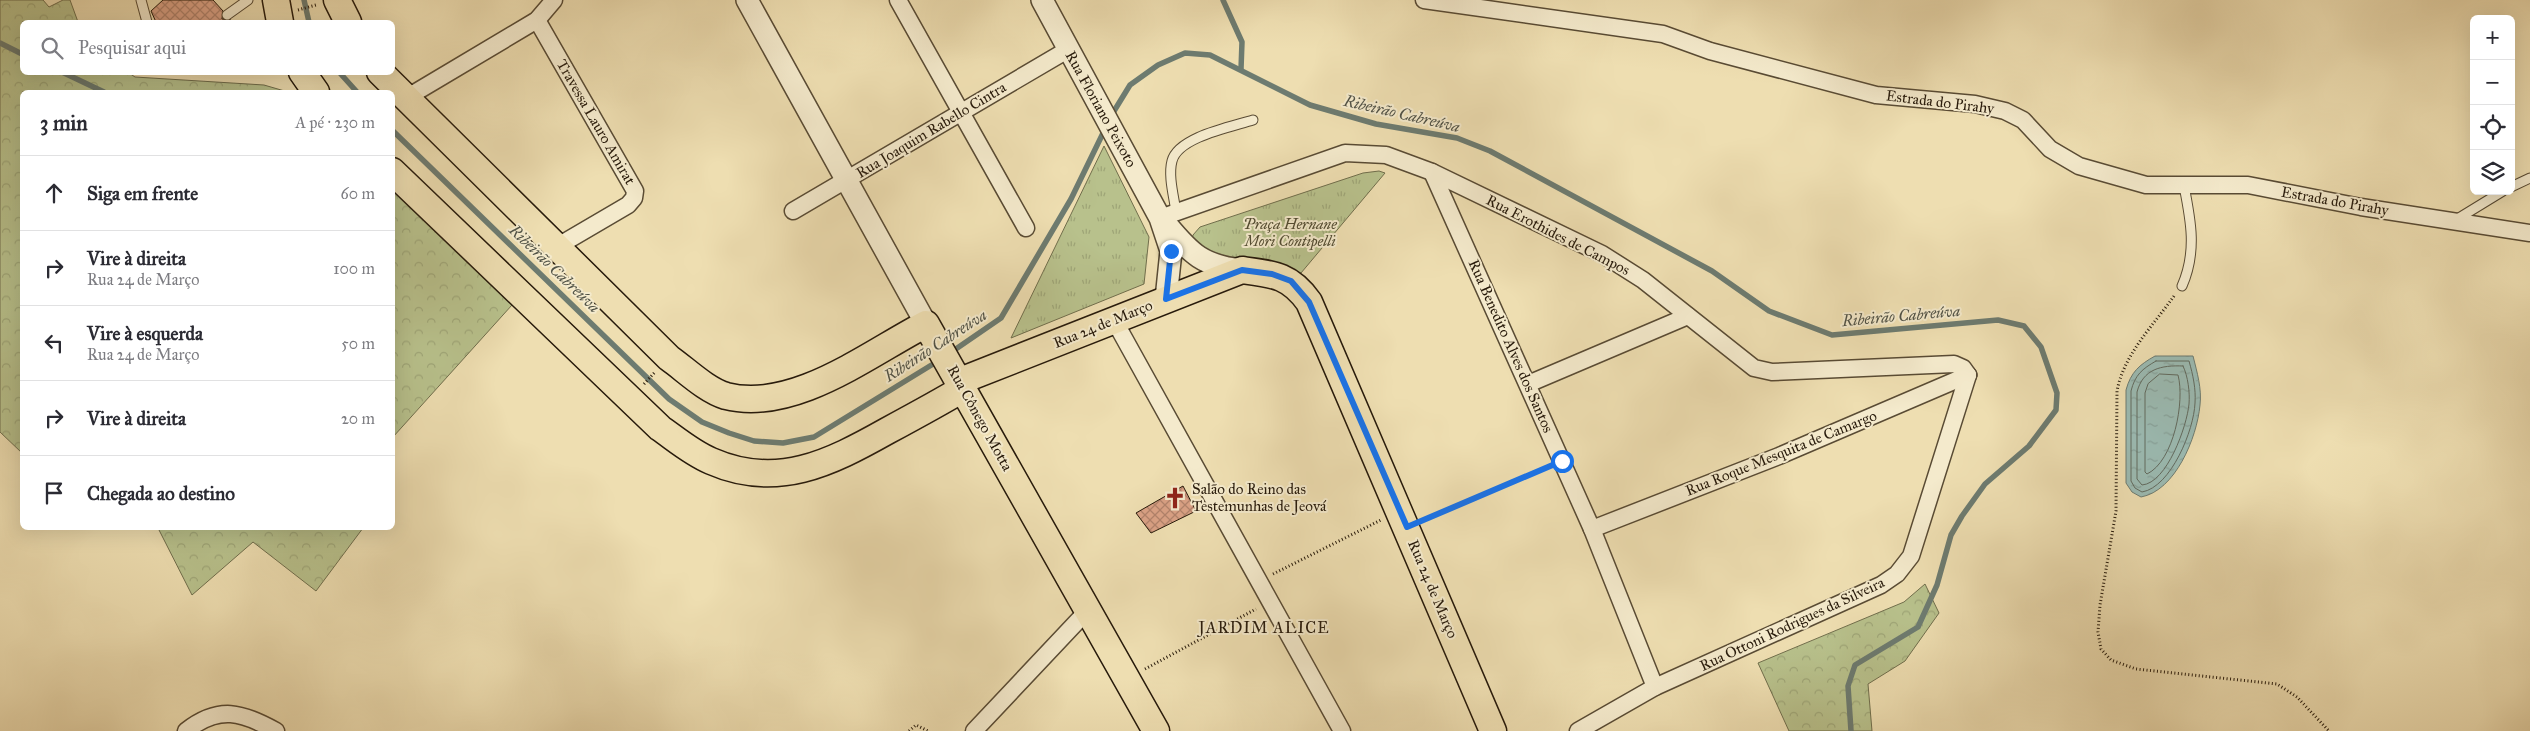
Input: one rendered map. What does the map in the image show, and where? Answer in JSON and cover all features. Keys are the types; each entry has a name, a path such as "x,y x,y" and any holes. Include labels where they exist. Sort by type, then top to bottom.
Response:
{"main road":[{"path":"328,2 346,20"},
{"path":"304,75 315,90"},
{"path":"383,75 558,246 669,358 700,381 725,395 756,400 813,386 932,333"},
{"name":"Rua 24 de Março","path":"395,174 660,428 688,449 712,462 740,470 766,474 797,472 846,454 959,379 1166,299 1203,274 1242,270 1272,274 1291,281 1309,302 1493,731"},
{"name":"Rua Cônego Motta","path":"932,333 1156,731"}],"street":[{"path":"406,98 537,20 554,0"},
{"name":"Rua Cônego Motta","path":"747,0 932,333"},
{"path":"898,0 1026,228"},
{"name":"Rua Floriano Peixoto","path":"1042,0 1117,138 1168,215"},
{"name":"Estrada do Pirahy","path":"1424,0 1664,34 1710,51 1876,95 1975,104 2005,111 2023,120 2050,149 2078,166 2146,185 2248,185 2361,207 2530,233"},
{"name":"Travessa Lauro Amirat","path":"537,20 635,191 634,198 628,205 558,246"},
{"name":"Rua Joaquim Rabello Cintra","path":"793,211 1068,49"},
{"name":"Rua Erothides de Campos","path":"1168,215 1345,153 1386,155 1432,172 1602,254 1643,280 1754,368 1772,372 1954,364 1963,368 1968,375"},
{"name":"Rua Benedito Alves dos Santos","path":"1432,172 1592,528 1655,687"},
{"path":"1168,215 1203,274"},
{"path":"1166,299 1171,251 1168,215"},
{"path":"1528,384 1688,316"},
{"path":"1114,320 1342,731"},
{"name":"Rua Roque Mesquita de Camargo","path":"1592,528 1779,456 1968,375"},
{"name":"Rua Ottoni Rodrigues da Silveira","path":"1578,731 1655,687 1881,585 1898,574 1911,556 1968,375"},
{"path":"974,731 1088,610"},
{"path":"186,731 199,721 224,714 250,716 276,731"}],"lane":[{"path":"141,0 146,20"},
{"path":"227,15 248,0"},
{"path":"1168,215 1171,163 1181,146 1206,135 1253,120"},
{"path":"2515,185 2530,178"},
{"path":"2182,286 2190,269 2193,249 2184,186"},
{"path":"2453,221 2496,195"}],"path":[{"path":"283,11 328,2"},
{"path":"2182,286 2127,360 2120,375 2117,391 2116,511 2100,605 2098,632 2101,649 2111,660 2136,669 2277,684 2297,698 2329,731"},
{"path":"640,389 657,370"},
{"path":"1259,581 1403,519 1562,461"},
{"path":"1127,679 1270,602"},
{"path":"909,731 916,725 928,731"}],"green space":[{"path":"0,0 43,0 49,7 63,0 70,0 77,20 20,20 20,75 132,75 135,77 264,85 281,90 20,90 20,451 0,432"},
{"path":"1104,146 1149,237 1144,284 1011,338"},
{"name":"Praça Hernane Mori Contipelli","path":"1379,171 1385,173 1301,273 1285,266 1211,256 1192,240 1193,235 1200,227 1363,173"},
{"path":"395,190 512,305 395,435"},
{"path":"159,530 362,530 316,591 253,542 192,595"},
{"path":"1925,584 1939,613 1905,661 1868,684 1872,731 1789,731 1758,663 1904,602"}],"water":[{"path":"2155,356 2193,356 2200,387 2200,405 2189,447 2174,474 2153,493 2141,497 2132,492 2126,483 2126,390 2130,378 2136,370"}],"building":[{"path":"163,0 213,0 223,11 222,19 231,20 155,20 151,11"},
{"name":"Salão do Reino das Testemunhas de Jeová","path":"1183,486 1196,511 1151,533 1136,513"}],"waterway":[{"name":"Ribeirão Cabreúva","path":"304,0 309,20"},
{"path":"1223,0 1242,42 1241,69"},
{"path":"0,43 20,53"},
{"name":"Ribeirão Cabreúva","path":"1111,116 1130,85 1158,65 1185,53 1210,55 1310,105 1376,124 1457,138 1490,151 1712,271 1769,311 1832,335 1998,320 2024,326 2041,347 2057,393 2056,410 2029,446 1985,484 1962,516 1951,535 1937,585 1918,627 1855,665 1848,686 1851,731"},
{"path":"68,75 100,90"},
{"name":"Ribeirão Cabreúva","path":"342,75 355,90"},
{"name":"Ribeirão Cabreúva","path":"950,353 1001,318 1071,199 1105,129"},
{"name":"Ribeirão Cabreúva","path":"395,133 669,399 702,422 754,441 783,443 814,437 938,361"}],"place":[{"name":"Salão do Reino das Testemunhas de Jeová","path":"1175,498"}],"district":[{"name":"JARDIM ALICE","path":"1264,627"}],"route":[{"path":"1171,251 1166,299 1242,270 1272,274 1291,281 1300,290 1309,302 1407,527 1562,461"}]}
